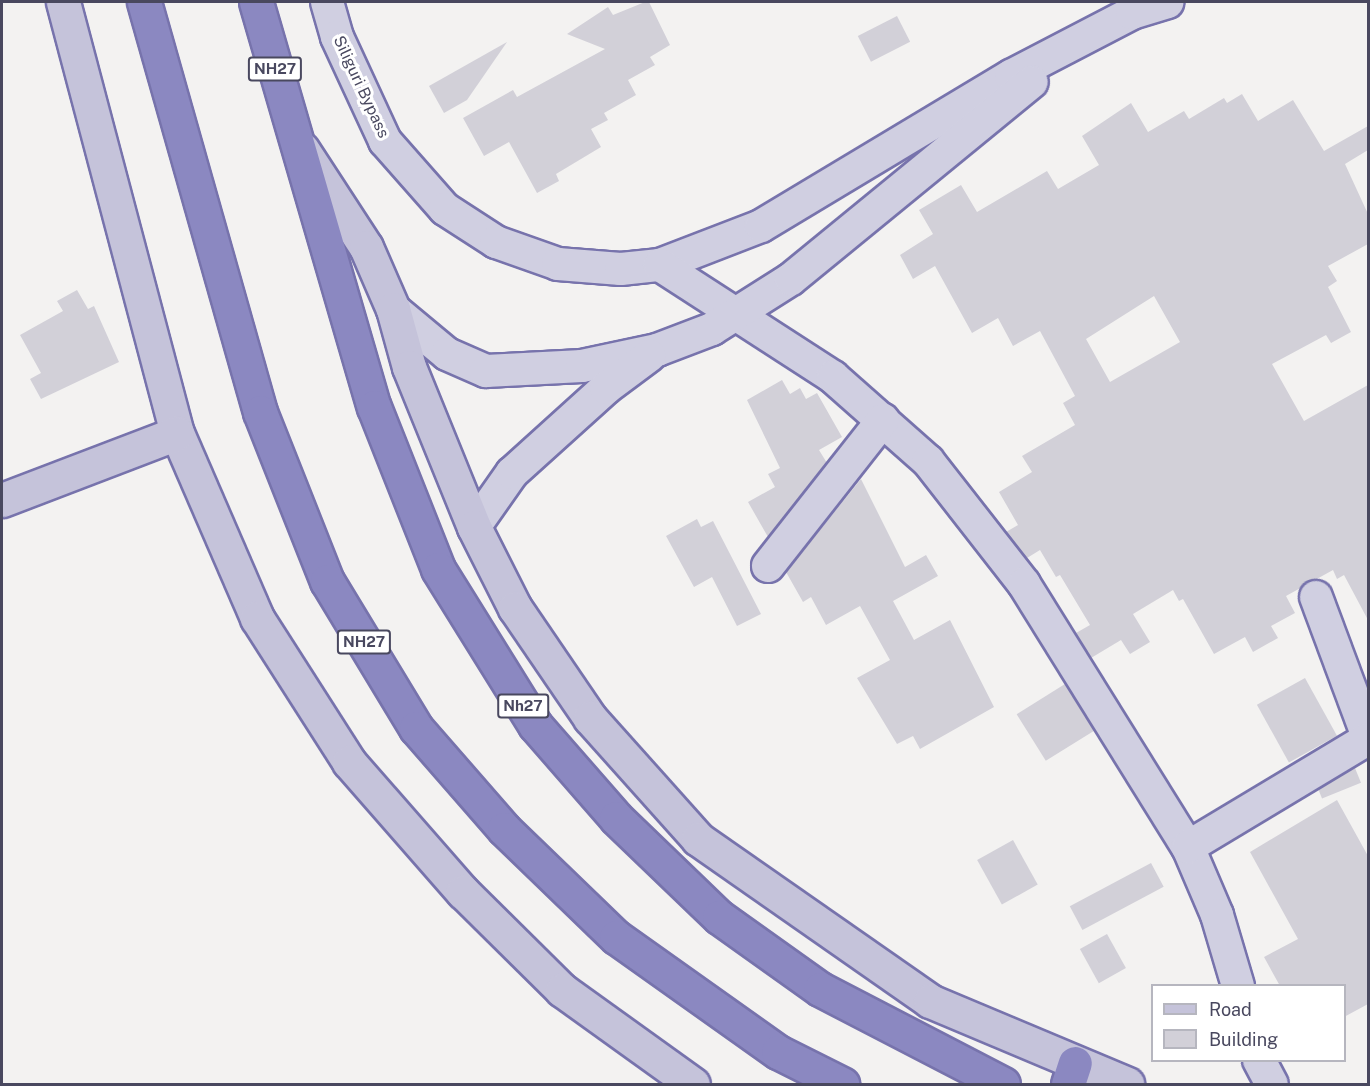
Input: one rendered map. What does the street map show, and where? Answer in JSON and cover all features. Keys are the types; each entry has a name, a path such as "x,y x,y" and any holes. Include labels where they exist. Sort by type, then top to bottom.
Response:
{"highway":[{"name":"NH27","path":"256,2 293,134"},
{"name":"NH27","path":"146,11 260,412 327,581 416,728 504,829 616,937 778,1052 842,1084"},
{"name":"Nh27","path":"293,134 374,407 438,569 535,725 616,818 719,916 820,989 1003,1084"}],"street":[{"name":"Siliguri Bypass","path":"327,2 341,47 385,141 445,210 496,242 558,264 621,269 660,265 760,226 1011,76 1132,13"},
{"path":"393,309 447,354 486,371 582,366 657,350 737,314 791,279 1031,82 1132,13 1167,2"},
{"path":"65,10 177,433 257,618 349,762 463,892 562,990 693,1084"},
{"path":"293,134 366,247 393,309 409,367 474,527 515,608 590,718 698,839 930,1001 1072,1074 1127,1084"},
{"path":"660,265 833,376 928,461 1024,584 1188,847 1217,915 1237,984"},
{"path":"474,527 512,473 606,388 657,350"},
{"path":"768,566 883,420"},
{"path":"2,500 177,433"},
{"path":"1188,847 1368,738 1316,597"},
{"path":"1260,1062 1272,1084"}],"building":[{"path":"649,2 670,45 650,57 655,65 628,80 636,95 604,113 608,120 591,129 601,147 556,174 559,181 537,193 509,142 484,156 463,118 513,90 517,97 605,49 567,34 608,7 613,15"},
{"path":"897,16 910,42 871,62 858,36"},
{"path":"507,42 467,100 444,113 429,86"},
{"path":"1242,94 1258,121 1293,100 1324,151 1368,126 1368,150 1345,164 1368,214 1368,244 1328,266 1337,281 1328,287 1351,332 1331,343 1326,335 1272,364 1304,421 1368,385 1368,620 1344,575 1337,579 1333,570 1286,596 1295,613 1271,626 1278,638 1253,652 1245,637 1214,654 1183,599 1179,601 1173,590 1133,614 1150,642 1130,654 1121,640 1091,658 1076,633 1090,625 1060,575 1056,577 1040,550 1027,558 1006,532 1018,525 999,492 1032,472 1022,456 1075,425 1063,403 1075,396 1040,331 1013,346 998,318 972,333 935,266 913,279 900,255 933,234 919,210 961,185 977,212 1047,171 1058,189 1099,165 1082,136 1131,103 1148,132 1184,111 1189,119 1224,98 1227,103","holes":["1154,296 1180,342 1110,382 1086,339"]},
{"path":"77,290 88,309 94,306 119,362 41,399 30,379 41,373 20,335 63,311 57,301"},
{"path":"782,380 790,394 800,388 806,399 817,393 842,437 819,450 827,463 768,537 748,502 775,487 768,474 780,468 747,400"},
{"path":"861,479 905,567 926,555 938,576 893,601 914,640 950,620 994,707 920,749 913,736 897,744 857,678 890,660 860,606 826,625 811,597 803,602 786,572"},
{"path":"697,519 701,527 713,521 761,614 737,626 712,577 694,587 666,536"},
{"path":"1305,678 1337,736 1289,762 1257,705"},
{"path":"1065,684 1094,731 1046,761 1017,714"},
{"path":"1355,768 1361,783 1322,799 1316,784"},
{"path":"1337,800 1368,856 1368,1004 1346,1016 1346,984 1279,984 1264,957 1298,939 1250,852"},
{"path":"1013,840 1038,885 1002,904 977,860"},
{"path":"1151,863 1164,887 1082,930 1070,906"},
{"path":"1107,934 1126,968 1099,983 1080,949"}]}
